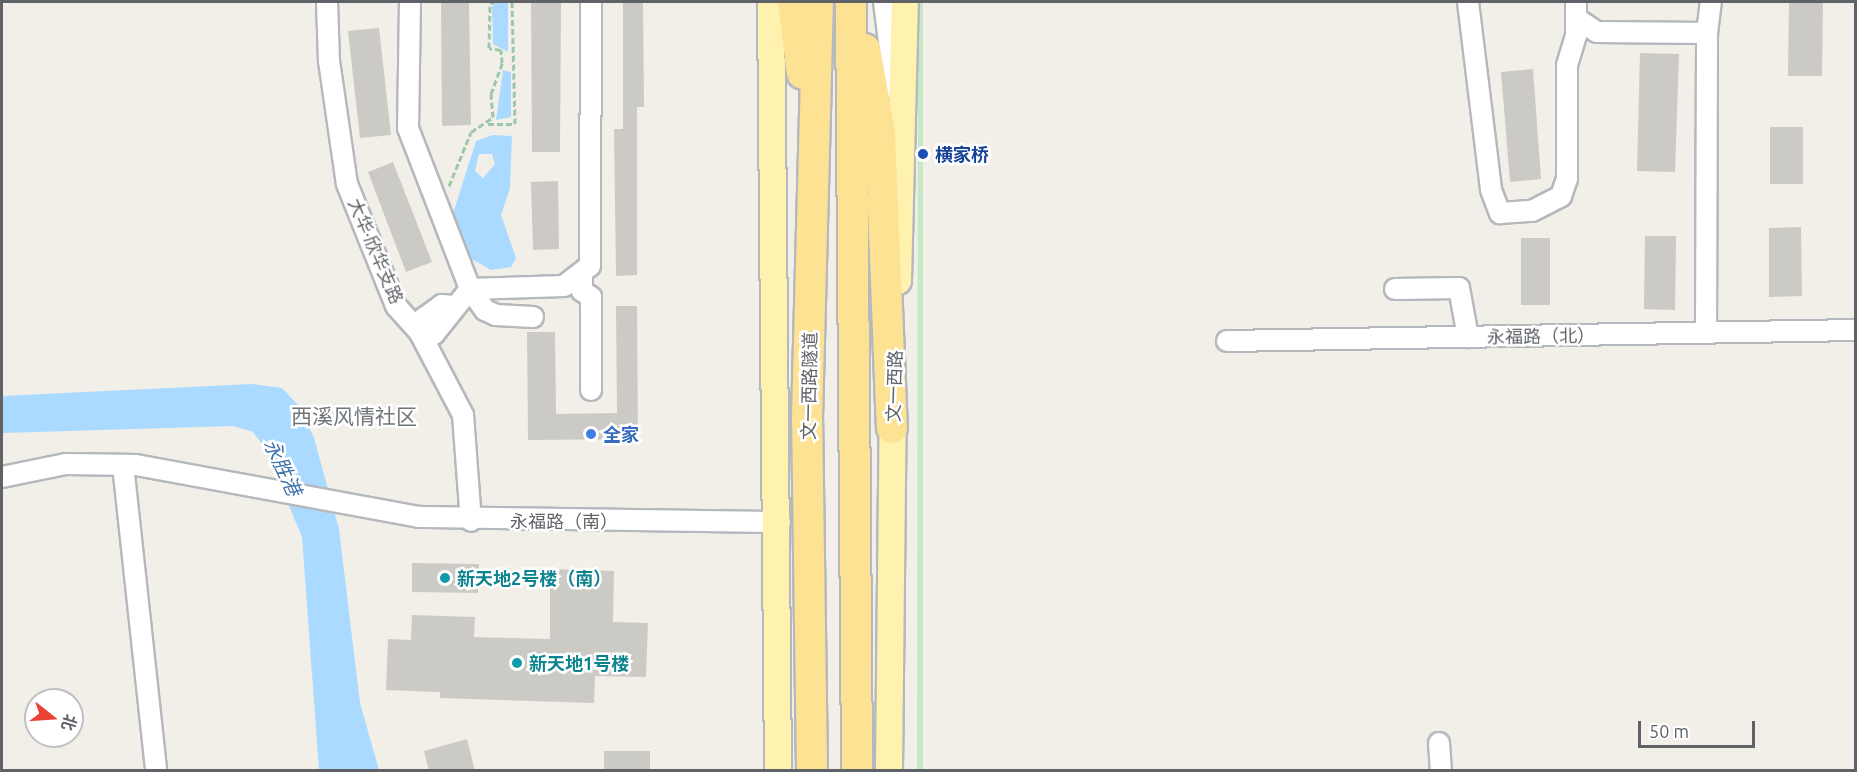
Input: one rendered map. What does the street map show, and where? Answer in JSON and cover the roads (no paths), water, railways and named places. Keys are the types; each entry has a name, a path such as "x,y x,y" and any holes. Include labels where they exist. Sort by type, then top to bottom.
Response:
{"highway":[{"path":"793,2 816,184"},
{"name":"文一西路隧道","path":"812,771 807,418 816,184 818,2"},
{"path":"851,2 858,771"},
{"path":"856,2 880,132 892,428"}],"main road":[{"path":"771,2 780,522 778,771"},
{"name":"文一西路","path":"889,771 892,428 904,139 905,2"}],"street":[{"name":"大华·欣华支路","path":"327,2 329,60 347,184 396,306 420,333 463,415 471,521"},
{"path":"410,2 408,128 437,212 470,289 485,310 496,315 533,317"},
{"path":"420,333 434,334 449,320 453,306 470,289 564,285 582,276 590,266 591,2"},
{"path":"884,2 904,139"},
{"path":"1468,2 1491,190 1500,213 1532,211 1562,196 1567,179 1567,65 1576,10"},
{"path":"1706,333 1707,33 1711,2"},
{"path":"1576,10 1597,32 1707,33"},
{"path":"582,276 582,291 591,297 591,390"},
{"path":"1395,290 1459,288 1468,337"},
{"name":"永福路（北）","path":"1227,341 1856,330"},
{"name":"永福路（南）","path":"2,477 66,464 123,465 254,487 348,507 471,521 780,522"},
{"path":"123,465 156,771"},
{"path":"1439,743 1440,771"}],"water":[{"path":"498,2 508,2 508,52 493,44 492,6"},
{"path":"503,70 511,72 511,117 496,120"},
{"path":"493,135 512,136 510,188 501,215 516,258 511,267 491,270 470,258 452,217 476,141","holes":["479,154 492,154 495,164 483,178 475,171"]},
{"name":"永胜港","path":"252,384 282,388 299,406 314,438 339,529 360,703 379,770 319,770 302,537 265,448 253,432 233,426 2,433 2,396"}],"place":[{"name":"横家桥","path":"923,154"},
{"name":"全家","path":"591,434"},
{"name":"新天地2号楼（南）","path":"445,578"},
{"name":"新天地1号楼","path":"517,663"}],"district":[{"name":"西溪风情社区","path":"354,416"}]}
